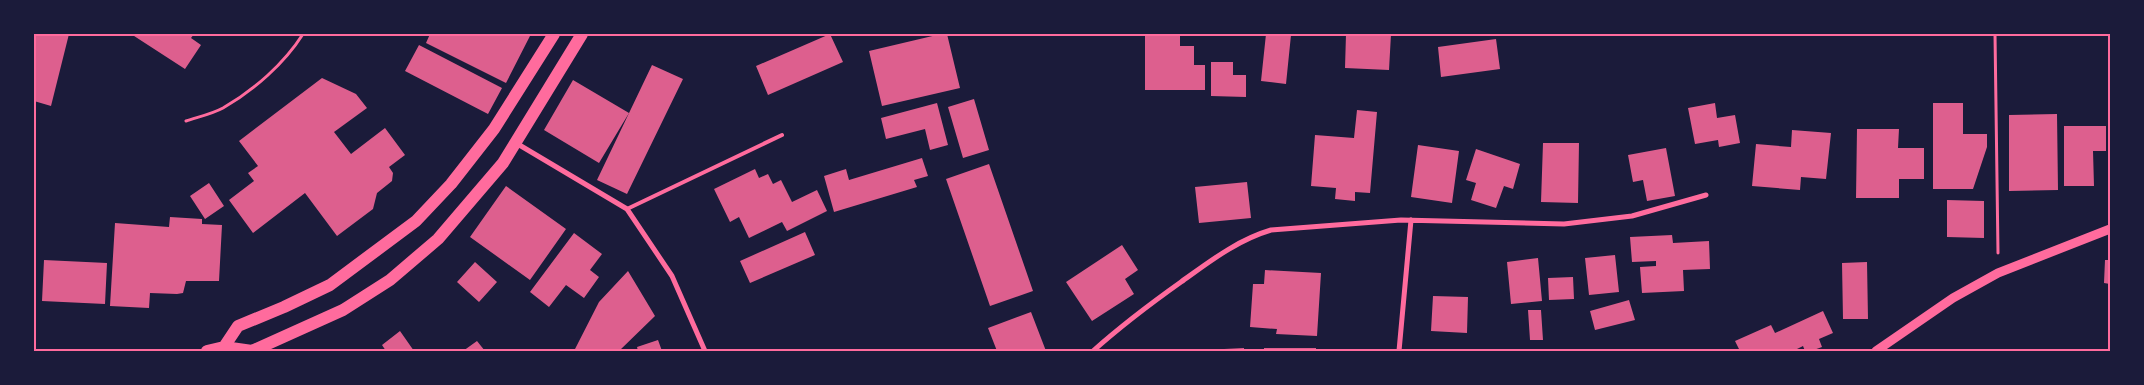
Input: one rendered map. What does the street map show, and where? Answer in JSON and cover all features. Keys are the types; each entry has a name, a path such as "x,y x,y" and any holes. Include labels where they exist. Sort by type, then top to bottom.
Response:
{"main road":[{"path":"225,349 238,326 330,285 416,220 451,184 494,129 554,34"},
{"path":"206,351 225,349 252,351 343,310 390,280 438,239 497,170 516,143 582,34"}],"street":[{"path":"516,143 626,209 672,276 705,351"},
{"path":"1092,351 1128,320 1198,270 1254,235 1292,228 1411,220 1564,224 1632,216 1706,195"},
{"path":"1399,351 1411,220"},
{"path":"1876,351 1953,298 1998,274 2110,229"}],"lane":[{"path":"626,209 782,135"}],"path":[{"path":"186,121 222,108 260,82 290,54 303,34"},
{"path":"1995,34 1998,274"}],"building":[{"path":"34,34 69,34 51,106 34,101"},
{"path":"131,34 194,34 191,38 201,45 185,69"},
{"path":"430,34 531,34 506,83 426,43"},
{"path":"830,34 843,62 768,95 756,66"},
{"path":"947,34 960,88 882,106 869,51"},
{"path":"1266,34 1291,35 1286,84 1261,81"},
{"path":"1346,34 1391,34 1389,70 1345,68"},
{"path":"1145,35 1180,35 1180,46 1194,46 1194,65 1205,65 1205,90 1145,90"},
{"path":"1496,39 1500,69 1441,77 1438,47"},
{"path":"419,45 502,88 488,114 405,71"},
{"path":"1211,62 1233,62 1233,75 1246,75 1246,97 1211,96"},
{"path":"652,65 683,79 627,194 597,180"},
{"path":"322,78 356,94 367,108 334,132 351,154 385,128 405,155 389,167 393,173 392,181 377,193 373,209 337,236 305,193 253,233 229,200 254,181 248,173 258,166 239,141"},
{"path":"573,80 629,113 599,163 544,130"},
{"path":"974,99 989,150 963,158 948,107"},
{"path":"937,103 948,145 930,150 925,129 886,139 881,118"},
{"path":"1715,103 1717,118 1735,115 1740,143 1719,147 1718,140 1695,144 1688,108"},
{"path":"1933,103 1963,103 1963,134 1987,134 1987,147 1973,189 1933,189"},
{"path":"1357,110 1377,112 1370,193 1355,192 1355,201 1335,199 1336,188 1311,186 1315,135 1354,138"},
{"path":"2057,114 2058,190 2009,191 2009,115"},
{"path":"2064,126 2106,126 2106,151 2093,151 2094,186 2064,186"},
{"path":"1857,129 1899,129 1898,148 1924,148 1924,179 1899,179 1899,198 1856,198"},
{"path":"1792,130 1831,133 1826,179 1801,177 1800,190 1752,186 1756,144 1791,147"},
{"path":"1543,143 1579,143 1578,203 1541,202"},
{"path":"1418,145 1459,151 1452,203 1411,197"},
{"path":"1666,148 1675,196 1647,201 1643,180 1633,182 1628,155"},
{"path":"1476,149 1520,164 1513,189 1504,186 1496,208 1471,200 1476,183 1466,180"},
{"path":"922,158 928,176 914,180 917,187 834,212 824,176 846,169 849,180"},
{"path":"989,164 1033,291 990,306 946,179"},
{"path":"755,169 759,178 768,174 773,184 781,180 792,202 817,190 827,211 787,231 782,222 749,238 739,217 730,222 714,189"},
{"path":"1247,182 1251,218 1199,223 1195,187"},
{"path":"209,183 224,206 205,219 190,196"},
{"path":"506,186 566,229 530,280 470,237"},
{"path":"1947,200 1984,201 1984,238 1947,237"},
{"path":"170,217 202,219 202,224 222,225 219,281 186,281 183,293 150,293 149,308 110,306 115,223 169,227"},
{"path":"805,232 815,255 750,283 740,261"},
{"path":"574,233 602,254 590,270 599,277 584,298 566,285 549,307 530,292"},
{"path":"1672,235 1673,243 1709,241 1710,269 1683,270 1684,291 1642,293 1640,267 1656,266 1656,261 1632,262 1630,237"},
{"path":"1122,245 1138,270 1125,279 1134,294 1092,321 1066,282"},
{"path":"1615,255 1619,292 1589,295 1585,258"},
{"path":"1538,258 1542,301 1511,304 1507,262"},
{"path":"44,260 107,263 105,304 42,301"},
{"path":"2105,260 2110,260 2110,284 2104,283"},
{"path":"475,262 497,282 479,302 457,282"},
{"path":"1867,262 1868,319 1843,319 1842,263"},
{"path":"1265,270 1321,273 1317,336 1276,334 1277,329 1250,327 1253,284 1264,284"},
{"path":"628,271 655,316 619,351 574,351 599,302"},
{"path":"1573,277 1574,299 1549,300 1548,278"},
{"path":"1433,296 1468,297 1467,333 1431,331"},
{"path":"1629,300 1635,320 1595,330 1590,311"},
{"path":"1528,310 1541,310 1543,340 1530,340"},
{"path":"1823,311 1833,333 1819,339 1822,347 1811,351 1805,351 1803,346 1793,351 1740,351 1735,341 1771,325 1775,333"},
{"path":"1031,312 1046,351 997,351 988,328"},
{"path":"400,331 414,351 386,351 382,345"},
{"path":"658,340 662,351 638,351 637,347"},
{"path":"477,341 485,351 463,351"},
{"path":"1244,348 1244,351 1204,351 1204,350"},
{"path":"1264,348 1316,348 1316,351 1264,351"}]}
